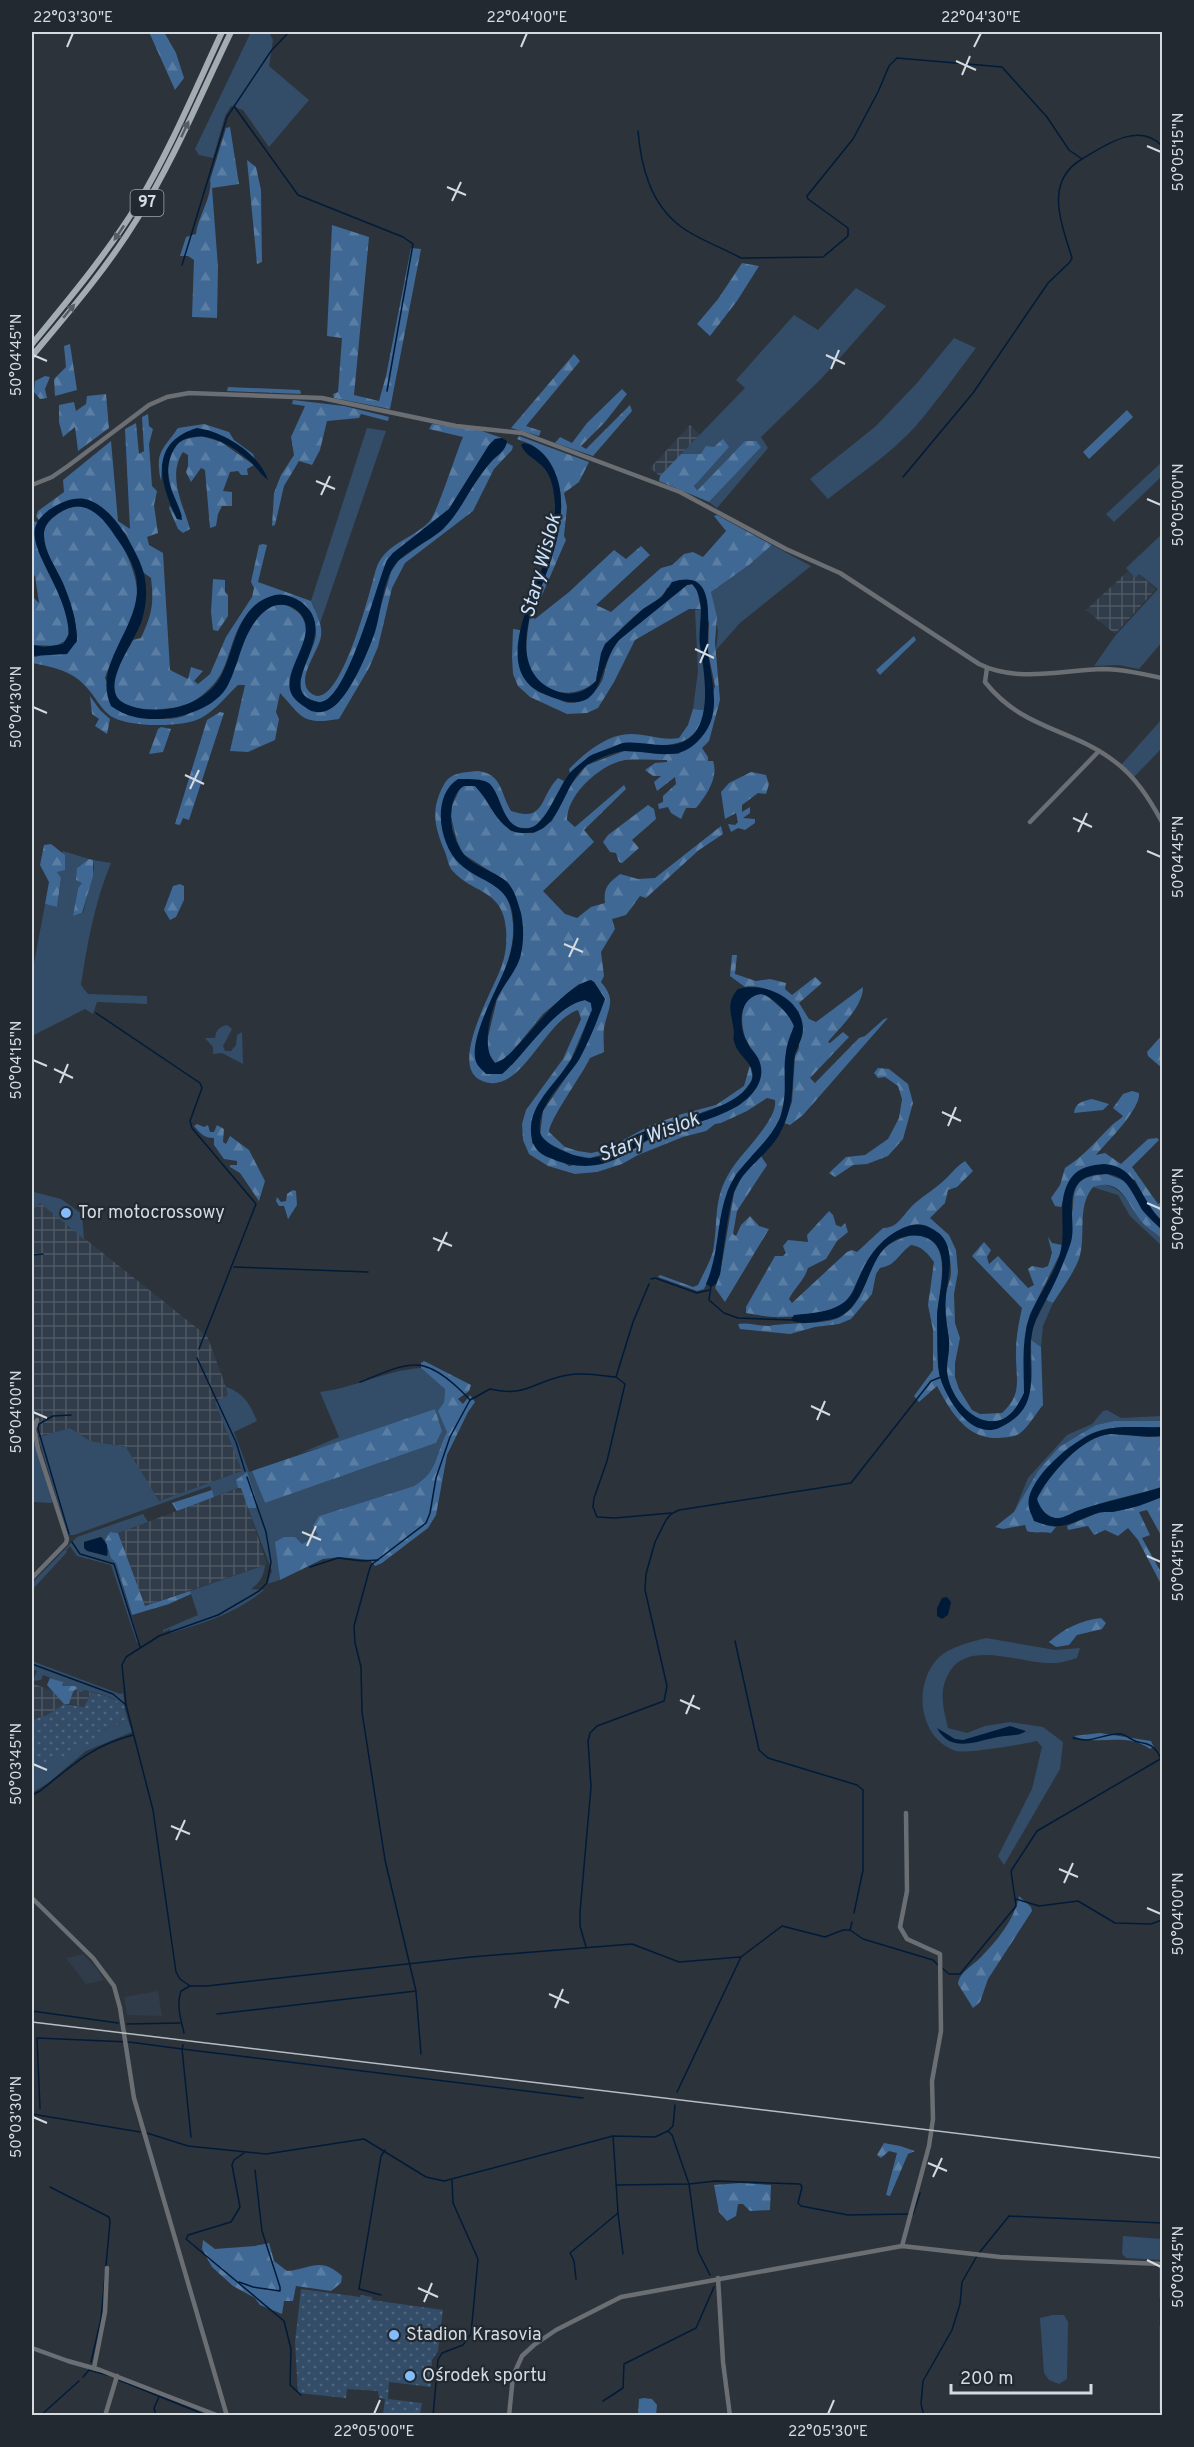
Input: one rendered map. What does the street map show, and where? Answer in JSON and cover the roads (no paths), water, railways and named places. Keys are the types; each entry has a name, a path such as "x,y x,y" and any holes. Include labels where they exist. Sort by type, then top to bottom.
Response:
{"main road":[{"name":"97","path":"32,344 89,274 138,203 169,146 222,32"},
{"name":"97","path":"32,356 95,279 137,219 176,149 231,32"}],"street":[{"path":"32,485 52,477 149,405 167,397 189,393 322,398 456,426 522,433 680,492 786,549 840,573 987,668 1016,674 1105,669 1162,678"},
{"path":"987,668 985,682 1020,715 1099,751 1128,773 1150,799 1162,822"},
{"path":"1030,822 1099,751"},
{"path":"32,1578 66,1543 67,1539 38,1449 34,1429 38,1420"},
{"path":"902,2246 929,2146 933,2119 932,2081 941,2031 940,1954 907,1939 900,1927 907,1891 906,1813"},
{"path":"32,1898 93,1959 114,1986 120,2008 134,2098 227,2415"},
{"path":"509,2415 514,2370 522,2356 540,2341 574,2320 621,2297 718,2278 902,2246 978,2256 1162,2264 1162,2297"},
{"path":"94,2368 105,2313 107,2268"},
{"path":"718,2278 723,2362 730,2415"},
{"path":"1162,2326 1162,2409"},
{"path":"32,2348 117,2376 219,2415"},
{"path":"105,2415 117,2376"}],"water":[{"path":"197,428 218,434 239,445 257,461 268,480 240,453 225,444 199,437 183,440 179,442 172,454 168,472 182,520 177,519 171,506 163,479 162,466 171,444 181,435"},
{"path":"502,438 507,441 505,448 478,478 451,521 438,534 408,552 391,571 375,632 363,663 344,696 327,711 311,711 298,702 291,693 290,680 302,646 306,625 302,615 287,605 271,607 254,622 228,685 212,703 187,714 159,719 132,716 111,706 107,689 108,673 134,608 137,591 135,572 126,553 105,523 97,514 82,507 70,508 58,513 48,522 44,533 48,553 71,604 77,641 67,654 32,656 32,645 44,647 63,644 69,634 62,603 38,549 35,528 38,521 50,509 66,501 82,498 98,504 113,517 139,560 145,582 146,597 142,620 115,678 118,699 128,705 152,710 178,707 203,696 220,678 244,618 262,600 275,595 298,600 312,615 315,629 313,645 302,674 300,687 305,696 318,702 329,698 350,665 387,560 449,509 489,445 495,439"},
{"path":"524,443 538,449 549,461 560,491 561,508 556,542 532,609 526,639 528,662 532,671 547,687 559,692 570,694 588,688 596,681 605,644 643,609 662,597 672,582 687,579 697,582 704,589 707,600 708,649 714,710 705,733 688,749 671,754 622,751 587,765 572,783 554,816 538,831 519,833 509,829 499,820 475,786 464,786 458,792 451,808 451,818 458,846 467,858 508,883 516,897 523,924 520,958 494,1005 488,1031 488,1049 495,1063 503,1059 564,996 578,986 591,980 594,982 605,999 580,1058 547,1102 540,1122 540,1132 547,1142 569,1154 584,1158 597,1157 610,1152 638,1134 712,1110 738,1096 747,1088 753,1074 748,1063 736,1048 734,1040 730,1004 734,994 738,989 759,988 770,990 789,1001 801,1018 803,1029 795,1056 787,1116 774,1143 743,1176 734,1192 720,1274 716,1284 711,1287 706,1284 714,1260 721,1213 728,1190 739,1171 774,1130 782,1112 785,1095 786,1052 794,1026 780,1006 760,994 748,1000 742,1011 743,1032 761,1065 760,1079 754,1092 748,1098 727,1112 655,1136 615,1160 596,1165 578,1166 545,1156 534,1146 531,1132 536,1108 566,1068 577,1048 592,1010 591,1003 585,1000 563,1011 541,1031 502,1074 486,1074 477,1064 475,1055 479,1030 510,955 514,933 513,918 509,901 504,894 460,864 447,845 441,821 441,808 449,787 458,779 487,782 494,790 513,825 529,828 541,821 569,774 588,757 623,743 669,745 684,741 695,733 701,721 704,706 704,674 699,638 701,606 700,598 692,584 687,585 619,640 611,653 596,690 589,698 579,702 565,701 544,694 528,684 520,669 518,652 520,634 548,549 555,505 550,477 544,468 525,451 521,445"},
{"path":"1104,1164 1115,1166 1132,1178 1162,1221 1162,1230 1143,1211 1125,1182 1116,1176 1096,1175 1085,1178 1078,1184 1074,1190 1072,1204 1071,1242 1058,1276 1033,1328 1028,1399 1023,1410 1014,1419 999,1428 986,1430 970,1423 954,1406 942,1382 938,1364 937,1319 942,1264 936,1244 928,1238 905,1237 887,1246 873,1266 857,1300 839,1317 811,1323 791,1320 794,1315 828,1310 846,1301 871,1255 895,1232 913,1225 931,1228 945,1240 949,1255 945,1307 949,1344 948,1380 955,1396 966,1410 980,1419 1001,1420 1015,1409 1024,1393 1025,1334 1033,1308 1059,1257 1066,1186 1078,1171"},
{"path":"1162,1427 1162,1436 1111,1434 1089,1441 1058,1469 1037,1499 1046,1513 1058,1518 1088,1507 1162,1487 1162,1497 1114,1512 1098,1513 1060,1526 1034,1521 1029,1504 1033,1488 1048,1467 1069,1448 1092,1434 1109,1428"},
{"path":"101,1537 107,1545 107,1556 87,1551 84,1548 84,1542"},
{"path":"947,1597 951,1602 948,1615 942,1619 937,1616 937,1608 942,1598"},
{"path":"1010,1726 1026,1731 1016,1735 965,1744 949,1741 937,1728 955,1739 963,1740"}],"waterway":[{"path":"182,265 227,117 271,51 289,32"},
{"path":"638,131 645,170 654,195 661,206 687,231 741,258 823,257 848,236 848,228 807,196 853,139 889,66 897,58 1002,67 1047,117 1069,150 1082,159 1112,142 1133,135 1153,139 1162,146"},
{"path":"234,106 298,195 403,237 413,244 387,391"},
{"path":"903,477 973,393 1048,283 1070,262 1072,258 1060,218 1059,191 1070,168 1082,159"},
{"path":"96,1013 200,1083 202,1088 190,1121 192,1128 256,1204 199,1349"},
{"path":"32,1255 43,1254"},
{"path":"234,1267 368,1272"},
{"path":"651,1279 655,1278 697,1293 709,1290"},
{"path":"217,2014 416,1991 385,1860 362,1712 361,1667 355,1643 354,1626 369,1571 371,1565 426,1523 436,1478 450,1437 470,1400 490,1389 522,1390 557,1377 574,1374 616,1377 633,1322 649,1284"},
{"name":"Stary Wislok","path":"711,1286 709,1300 724,1313 738,1318 792,1320"},
{"path":"197,1358 236,1442 245,1471"},
{"path":"360,1382 401,1367 422,1366 438,1372 470,1400"},
{"path":"616,1377 625,1384 607,1461 594,1498 593,1507 597,1517 615,1518 671,1513"},
{"path":"586,1947 580,1926 580,1912 591,1787 588,1741 590,1733 597,1726 664,1701 667,1686 645,1590 646,1574 655,1542 666,1520 679,1510 851,1483 931,1381 941,1377"},
{"path":"69,1534 38,1429 39,1424 53,1416 71,1415"},
{"path":"190,1986 180,1979 176,1972 153,1810 126,1705 122,1665 126,1657 159,1636 218,1615 259,1591 267,1583 271,1562 266,1532 247,1477"},
{"path":"72,1542 80,1554 114,1564 140,1647"},
{"path":"310,1567 338,1558 378,1560"},
{"path":"735,1641 759,1750 768,1758 857,1785 863,1790 863,1870 854,1913"},
{"path":"32,1664 113,1694 126,1705"},
{"path":"1073,1738 1087,1740 1121,1734 1152,1746 1160,1757"},
{"path":"32,1795 94,1751 118,1739 133,1735"},
{"path":"942,1968 949,1974 960,1974 1016,1906 1011,1871 1037,1831 1162,1758"},
{"path":"1016,1899 1039,1906 1078,1901 1115,1923 1151,1924 1162,1920"},
{"path":"850,1930 852,1922"},
{"path":"677,2092 741,1957 782,1926 825,1937 843,1930 850,1930 863,1939 933,1960 938,1965"},
{"path":"184,2033 179,2002 181,1991 190,1986 471,1957 632,1944 679,1962 740,1957"},
{"path":"416,1992 421,2054"},
{"path":"32,2011 118,2023"},
{"path":"127,2024 180,2023"},
{"path":"40,2109 37,2038 129,2042 182,2049 183,2045"},
{"path":"191,2137 182,2049 583,2098"},
{"path":"147,2133 188,2146 266,2154 364,2139 426,2177 444,2181 613,2136 655,2137 673,2126 675,2105"},
{"path":"32,2114 140,2132"},
{"path":"668,2131 672,2135 689,2184 698,2251 710,2275"},
{"path":"576,2279 574,2261 570,2253 618,2213 613,2136"},
{"path":"381,2295 359,2289 381,2156 385,2150"},
{"path":"244,2153 234,2160 232,2165 240,2207 231,2222 188,2235 186,2239 284,2321 291,2349 290,2385 301,2395"},
{"path":"239,2282 253,2287 280,2291 262,2231 255,2170"},
{"path":"433,2416 438,2360 442,2353 463,2345 471,2334 478,2259 453,2203 452,2180"},
{"path":"616,2185 689,2184 716,2181 800,2184 802,2187 798,2203 801,2206 848,2215 908,2214"},
{"path":"50,2187 109,2217 101,2319 91,2362"},
{"path":"913,2214 920,2193"},
{"path":"618,2213 623,2254"},
{"path":"979,2253 1009,2216 1162,2223"},
{"path":"924,2416 921,2404 923,2381 952,2330 960,2304 962,2282 977,2256"},
{"path":"603,2401 623,2388 624,2364 696,2328 714,2287"},
{"path":"83,2377 89,2370 107,2375"},
{"path":"119,2380 208,2416"},
{"path":"40,2416 79,2381"},
{"path":"156,2416 154,2408 159,2397"}],"railway":[{"path":"32,2022 1162,2158"}],"place":[{"name":"Tor motocrossowy","path":"66,1213"},
{"name":"Stadion Krasovia","path":"394,2335"},
{"name":"Ośrodek sportu","path":"410,2376"}]}
